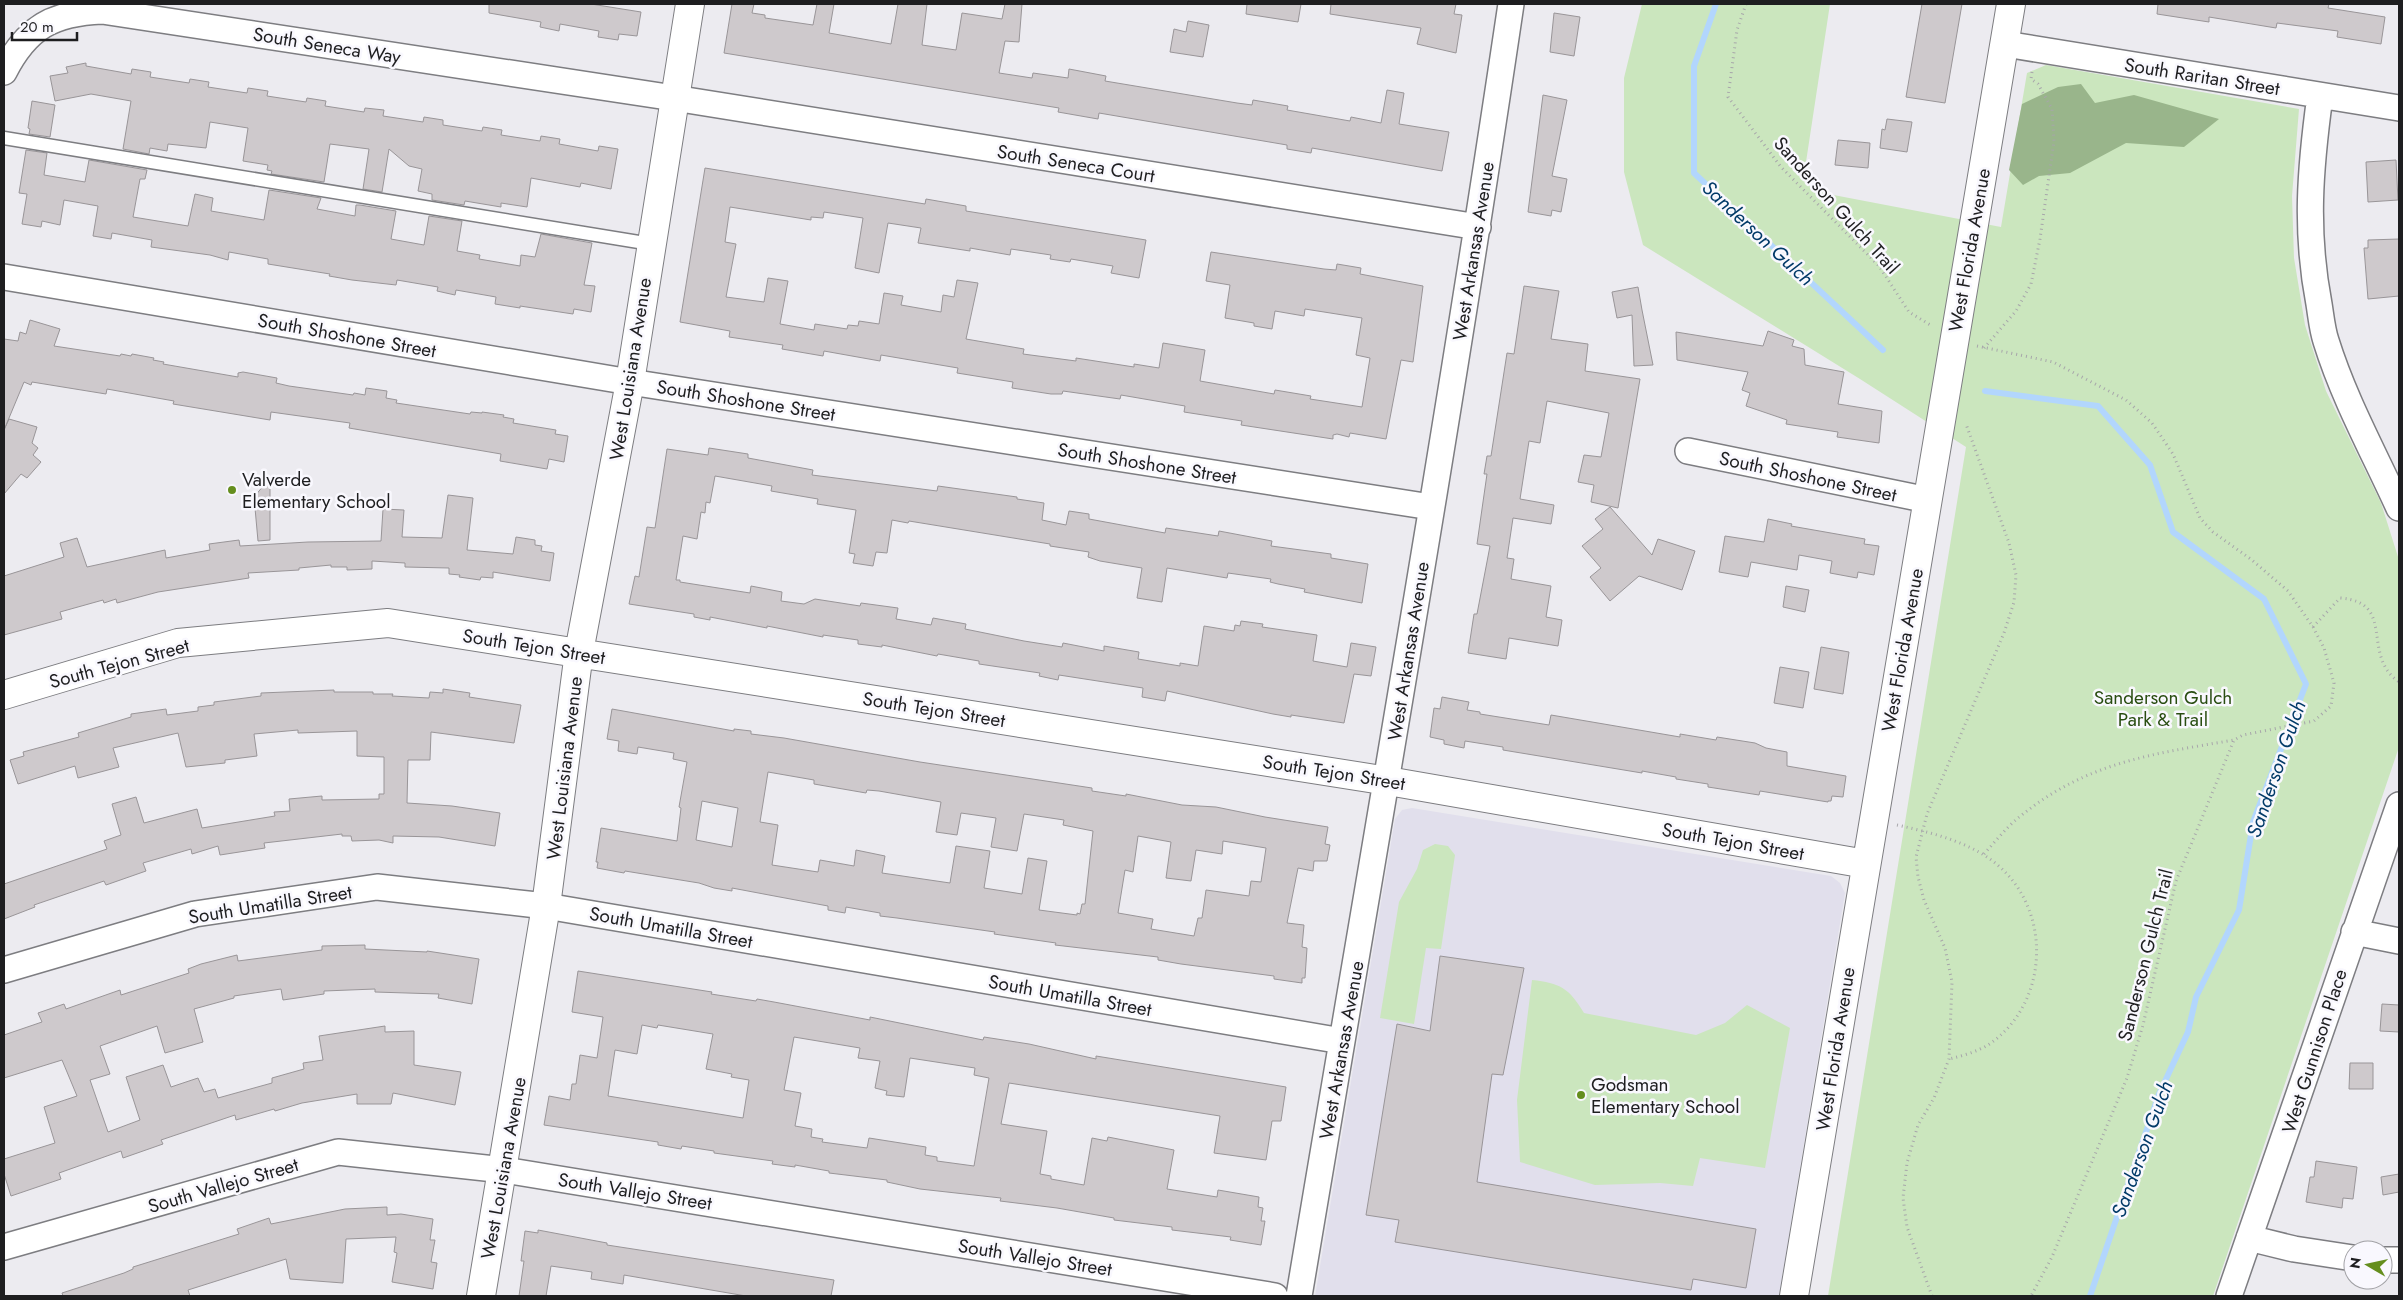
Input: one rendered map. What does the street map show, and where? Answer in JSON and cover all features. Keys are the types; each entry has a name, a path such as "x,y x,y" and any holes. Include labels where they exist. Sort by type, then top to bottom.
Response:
{"street":[{"name":"West Louisiana Avenue","path":"482,1296 546,906 579,652 630,382 690,4"},
{"name":"West Arkansas Avenue","path":"1299,1296 1388,781 1478,227 1511,4"},
{"name":"West Florida Avenue","path":"1794,1296 2011,4"},
{"name":"South Seneca Way","path":"4,72 13,53 39,26 75,12 102,11 674,98"},
{"name":"South Raritan Street","path":"2005,44 2399,108"},
{"path":"2320,96 2312,154 2309,212 2313,273 2326,340 2345,393 2399,508"},
{"name":"South Seneca Court","path":"674,98 1478,227"},
{"name":"South Shoshone Street","path":"4,277 630,382 1431,507"},
{"name":"South Shoshone Street","path":"1688,451 1928,500"},
{"name":"South Tejon Street","path":"4,695 178,643 388,623 1388,781 1866,864"},
{"name":"West Gunnison Place","path":"2229,1296 2286,1138 2354,932 2399,806"},
{"name":"South Umatilla Street","path":"4,970 195,914 377,888 546,906 1342,1041"},
{"path":"2354,932 2399,941"},
{"name":"South Vallejo Street","path":"4,1247 338,1152 504,1170 1275,1296"},
{"path":"2249,1238 2294,1249 2343,1256"}],"lane":[{"path":"4,138 651,244"}],"path":[{"name":"Sanderson Gulch Trail","path":"1746,4 1737,30 1728,97 1781,168 1879,266 1909,312 1936,328"},
{"path":"1984,854 2017,819 2057,790 2102,768 2145,755 2234,740 2243,735 2314,721 2331,706 2334,683 2324,648 2313,627 2288,591 2252,560 2213,532 2200,518 2173,454 2152,423 2126,400 2052,362 1983,348 2016,311 2031,284 2040,240 2054,141 2052,109 2038,84 2031,78 2033,68"},
{"path":"1932,1296 1908,1227 1903,1198 1907,1163 1918,1125 1934,1098 1949,1059 1952,982 1945,948 1924,900 1918,877 1916,856 1927,814 2004,634 2014,602 2016,575 2009,543 1966,424"},
{"path":"2313,627 2340,598 2353,599 2366,606 2374,620 2378,648 2388,674 2399,682"},
{"name":"Sanderson Gulch Trail","path":"2031,1296 2052,1257 2127,1078 2143,1025 2176,881 2234,740"},
{"path":"1896,825 1922,830 1984,854 2003,870 2029,906 2036,927 2038,946 2035,974 2021,1011 2004,1031 1988,1045 1967,1055 1949,1059"}],"shaded area":[{"name":"Godsman Elementary School","path":"1412,808 1831,876 1840,883 1845,893 1779,1296 1315,1296 1395,819 1402,810"}],"green space":[{"name":"Sanderson Gulch Park & Trail","path":"1642,4 1830,4 1806,162 1823,193 2001,227 2027,73 2046,65 2299,109 2292,196 2294,258 2305,325 2326,391 2381,503 2399,560 2399,747 2213,1296 1828,1296 1966,447 1643,245 1624,172 1624,78"},
{"path":"2081,84 2095,103 2134,95 2219,119 2184,147 2126,143 2070,173 2039,176 2023,185 2009,170 2022,104 2058,87"},
{"path":"1435,844 1448,846 1455,855 1441,949 1426,948 1414,1024 1380,1018 1399,902 1417,869 1423,850"},
{"path":"1532,980 1550,983 1563,988 1584,1013 1696,1035 1725,1023 1747,1005 1790,1028 1765,1168 1700,1158 1693,1186 1660,1183 1595,1185 1520,1162 1517,1100"}],"building":[{"path":"489,4 591,4 641,12 637,36 619,34 618,40 598,37 599,31 560,24 559,31 540,27 541,22 489,13"},
{"path":"732,4 754,4 752,13 765,15 765,18 813,25 817,4 834,4 829,33 891,44 898,4 927,4 922,45 956,50 962,13 1002,19 1005,4 1022,4 1019,42 1005,41 999,73 1032,78 1033,73 1068,78 1069,69 1106,76 1105,81 1252,105 1253,100 1288,106 1287,110 1350,121 1351,117 1381,123 1387,90 1404,93 1399,124 1449,132 1442,171 1312,148 1311,153 1287,149 1287,145 1099,113 1098,119 1058,112 1059,108 724,53"},
{"path":"1247,4 1301,4 1298,22 1246,14"},
{"path":"1331,4 1456,4 1454,14 1462,15 1456,53 1417,44 1421,28 1330,14"},
{"path":"1922,4 1962,4 1945,103 1906,97"},
{"path":"2158,4 2329,4 2328,8 2385,17 2381,44 2337,37 2338,31 2277,23 2276,28 2209,17 2209,22 2157,14"},
{"path":"1554,13 1580,17 1574,56 1550,52"},
{"path":"1188,21 1209,25 1203,57 1170,52 1174,29 1186,32"},
{"path":"86,63 86,66 131,74 132,69 151,72 150,77 189,83 190,79 209,82 208,87 247,93 248,88 268,91 267,96 306,102 307,98 326,101 325,106 364,112 365,108 384,110 383,116 423,122 424,117 443,120 443,125 482,131 483,127 502,130 501,135 540,141 541,136 560,139 559,144 598,151 599,146 618,149 611,189 581,183 580,187 531,178 527,207 501,203 501,207 465,201 464,205 432,200 432,194 418,191 422,169 409,166 389,149 382,192 363,189 369,149 330,144 324,182 271,174 272,171 267,170 268,165 243,161 248,128 210,122 206,148 168,144 167,151 150,148 149,154 123,149 131,101 91,94 55,101 50,76 68,73 66,67"},
{"path":"1543,95 1567,100 1552,176 1567,179 1561,212 1552,210 1551,216 1528,212"},
{"path":"32,101 55,105 50,137 29,134 30,129 28,128"},
{"path":"1887,119 1912,122 1907,152 1880,148 1882,129 1885,130"},
{"path":"1838,140 1870,143 1868,168 1835,165"},
{"path":"26,150 47,153 44,175 85,182 89,160 147,170 145,179 140,179 133,217 188,226 195,194 213,198 211,211 264,220 269,190 321,198 317,209 355,216 356,205 396,211 391,239 424,245 429,216 462,221 457,251 480,255 479,259 520,266 521,255 535,257 541,234 592,243 584,285 595,286 591,312 574,309 573,314 520,306 520,308 495,304 496,297 456,290 455,295 437,291 438,287 397,280 396,285 352,280 329,276 330,274 268,264 268,259 229,252 228,260 210,255 151,247 152,240 112,233 111,239 93,236 98,206 64,200 60,225 42,221 41,227 22,224 27,194 19,193"},
{"path":"2396,160 2398,200 2368,202 2366,162"},
{"path":"705,168 925,204 926,199 966,206 966,211 1146,240 1139,278 1111,273 1113,266 1071,259 1070,262 1050,259 1051,255 1011,249 1010,255 970,248 970,251 918,243 921,228 888,223 879,273 855,268 863,218 824,212 823,218 811,217 811,220 730,207 725,242 736,244 726,297 764,302 768,278 788,281 780,324 814,330 815,324 847,329 848,325 858,326 859,321 879,324 884,293 903,296 901,305 941,312 943,295 954,297 957,280 978,283 966,339 1024,349 1023,354 1076,361 1076,358 1134,367 1134,364 1159,368 1163,343 1205,350 1200,381 1274,394 1275,390 1311,396 1310,399 1362,407 1370,358 1356,355 1362,318 1305,309 1304,316 1275,311 1272,329 1254,326 1254,323 1225,318 1230,285 1206,281 1211,252 1324,269 1336,270 1337,264 1361,268 1360,274 1423,286 1413,362 1401,360 1386,439 1350,433 1349,437 1333,435 1333,439 1241,425 1242,421 1184,412 1185,406 1121,395 1120,399 1063,391 1062,394 1051,394 1012,388 1013,382 957,373 958,368 881,355 880,361 824,351 823,356 782,349 783,345 729,337 730,331 680,322"},
{"path":"2399,239 2399,296 2368,299 2364,248 2368,248 2368,240"},
{"path":"1524,286 1559,291 1551,339 1588,344 1585,371 1640,379 1618,508 1591,502 1594,485 1578,482 1584,455 1601,457 1609,413 1547,401 1540,443 1529,441 1520,499 1554,505 1551,524 1513,518 1507,558 1514,559 1511,579 1551,586 1546,617 1562,620 1558,646 1509,638 1506,659 1468,653 1474,614 1477,614 1490,546 1477,544 1487,474 1484,474 1487,456 1491,456 1507,353 1514,354"},
{"path":"1638,287 1653,365 1634,366 1632,315 1617,318 1612,292"},
{"path":"30,320 60,329 54,346 120,356 121,354 131,356 132,354 154,358 153,360 164,362 163,364 238,377 238,373 243,372 277,378 276,383 289,386 353,395 354,393 365,395 366,388 387,391 386,398 397,400 396,403 470,414 471,412 482,412 504,415 503,417 514,419 513,423 556,430 555,434 568,436 564,462 549,459 547,469 500,461 501,454 349,428 350,423 271,412 270,420 173,404 174,401 107,389 106,394 32,382 31,385 24,382 4,430 4,339 18,341 20,332 26,334"},
{"path":"1768,331 1794,340 1792,346 1804,349 1805,365 1844,372 1838,404 1882,411 1879,443 1837,437 1838,432 1786,424 1787,420 1746,406 1750,393 1742,390 1748,372 1677,360 1676,332 1763,346"},
{"path":"9,419 37,427 32,443 38,448 33,455 41,462 27,478 21,474 4,494 4,430"},
{"path":"709,448 748,454 748,458 813,470 812,475 937,491 938,486 1017,497 1017,499 1044,503 1042,520 1066,525 1069,511 1089,514 1089,519 1165,533 1166,528 1218,536 1219,531 1272,541 1271,546 1331,554 1331,558 1368,564 1362,603 1304,592 1305,589 1270,582 1271,579 1228,573 1227,578 1167,568 1162,602 1137,598 1142,568 1100,561 1088,557 1089,552 1050,546 1050,544 909,521 908,523 892,520 887,553 876,552 873,566 853,563 855,554 849,553 856,510 817,504 818,499 771,491 772,486 715,476 710,503 706,502 705,513 701,512 697,539 683,536 676,580 680,580 680,582 750,593 751,586 782,592 781,601 804,604 815,599 860,606 861,603 898,608 896,619 931,625 933,618 966,624 965,629 1062,647 1063,643 1104,651 1104,646 1139,652 1138,659 1180,666 1180,663 1198,666 1204,626 1234,631 1235,625 1240,626 1241,621 1263,624 1262,627 1317,635 1313,661 1347,667 1351,643 1376,647 1371,676 1354,674 1344,723 1273,714 1167,691 1165,701 1142,697 1143,688 1059,675 1058,680 1039,676 1040,673 979,664 979,661 938,654 937,656 882,645 882,647 858,644 858,640 823,635 823,637 710,617 710,620 694,617 694,614 629,604 635,576 639,577 647,527 655,528 667,449 708,455"},
{"path":"270,478 270,540 258,541 254,497"},
{"path":"448,495 473,498 467,550 513,554 516,537 535,540 535,545 542,546 541,551 554,553 550,581 493,572 493,578 481,577 480,580 449,574 449,568 405,567 405,563 372,561 372,569 347,570 347,567 331,567 331,565 299,568 299,570 248,573 249,578 158,592 117,603 116,599 104,603 103,600 60,612 62,619 4,635 4,576 64,557 60,543 77,538 87,567 165,550 166,558 210,550 209,544 239,540 240,546 308,542 381,541 383,509 404,510 402,537 442,538"},
{"path":"1610,507 1652,555 1658,539 1695,551 1682,590 1639,576 1610,601 1590,577 1601,568 1582,546 1603,529 1595,519"},
{"path":"1768,519 1792,524 1791,526 1865,539 1864,544 1879,546 1874,575 1858,572 1857,578 1830,573 1832,561 1799,555 1797,570 1751,562 1748,577 1719,572 1725,536 1764,542"},
{"path":"1786,586 1809,590 1805,612 1783,607"},
{"path":"1821,647 1849,652 1843,694 1814,689"},
{"path":"1780,667 1809,672 1803,708 1774,703"},
{"path":"443,689 470,693 469,697 521,705 514,743 431,732 430,760 408,760 407,803 452,806 500,813 495,846 439,837 393,836 393,843 379,840 352,841 351,836 342,836 342,834 264,843 265,848 220,855 218,846 192,854 191,849 143,863 146,871 106,885 104,881 34,905 35,907 4,919 4,884 107,849 104,841 121,835 112,804 136,797 144,823 197,809 202,828 275,816 274,812 290,811 289,799 322,796 322,800 379,799 379,794 384,794 384,757 357,756 357,731 298,733 298,730 254,734 257,756 225,760 225,763 186,767 178,733 113,748 119,767 78,778 75,766 18,784 10,760 24,756 23,752 79,737 78,733 131,717 131,714 166,709 167,715 198,711 198,707 214,705 214,702 261,696 261,693 334,690 334,692 373,692 373,694 429,698 430,692 443,693"},
{"path":"1442,697 1469,702 1467,710 1480,712 1480,714 1549,725 1551,715 1680,737 1680,734 1716,740 1717,737 1755,743 1766,748 1787,752 1787,766 1846,776 1843,797 1832,796 1831,801 1828,802 1760,791 1759,795 1708,787 1708,784 1642,771 1642,773 1503,750 1503,747 1465,741 1464,748 1444,744 1444,740 1430,737 1434,708 1440,709"},
{"path":"612,709 734,731 734,729 751,731 751,734 920,762 1092,788 1092,791 1126,796 1126,794 1182,805 1216,807 1328,827 1325,844 1330,845 1327,861 1314,861 1313,871 1298,868 1287,923 1304,925 1302,947 1307,948 1305,978 1302,978 1302,983 1274,979 1274,976 1158,960 1158,957 1055,945 1056,943 994,934 995,932 880,916 880,913 846,907 845,913 828,910 828,906 732,888 732,891 699,883 597,868 598,862 596,862 601,828 677,841 681,808 679,807 687,762 673,759 674,753 638,747 637,754 618,751 619,741 607,739","holes":["768,772 814,780 814,784 866,793 867,790 879,791 941,802 936,832 957,835 961,813 996,818 991,847 1017,851 1024,814 1064,820 1063,825 1093,831 1085,904 1082,904 1080,914 1077,913 1077,915 1039,910 1047,861 1028,858 1022,894 984,888 990,851 956,846 950,883 882,873 885,856 856,850 854,866 820,860 818,872 772,865 778,825 760,822","702,801 738,808 732,847 696,840","1138,836 1171,842 1166,878 1191,881 1196,850 1222,854 1223,841 1266,848 1261,882 1251,881 1249,896 1206,890 1202,918 1198,918 1194,936 1151,929 1153,919 1118,913 1125,870 1133,872"]},
{"path":"365,945 365,949 427,951 479,959 472,1004 438,998 439,994 375,992 375,989 324,991 324,994 283,1000 281,989 234,996 234,998 194,1009 203,1042 165,1053 157,1026 100,1046 110,1074 90,1080 108,1132 140,1120 126,1077 163,1065 171,1087 198,1078 204,1092 215,1089 218,1098 272,1083 272,1078 304,1069 303,1063 323,1060 319,1036 385,1026 385,1032 414,1031 414,1065 461,1072 455,1105 393,1093 391,1104 357,1104 357,1094 302,1103 275,1111 274,1109 236,1120 235,1115 161,1140 163,1144 123,1158 121,1151 59,1173 61,1179 11,1196 4,1174 4,1159 55,1143 44,1107 77,1096 62,1060 4,1078 4,1035 42,1022 38,1013 64,1004 66,1009 120,990 121,995 189,973 188,969 201,964 237,955 238,961 322,950 322,946"},
{"path":"1440,956 1524,968 1503,1075 1492,1074 1477,1182 1756,1229 1746,1288 1693,1279 1691,1290 1395,1242 1399,1220 1366,1215 1397,1024 1430,1031"},
{"path":"578,971 712,992 711,994 756,1001 757,999 870,1020 870,1017 983,1040 984,1037 1029,1044 1096,1059 1096,1056 1286,1087 1281,1121 1272,1121 1266,1160 1214,1153 1220,1116 1009,1083 1001,1124 1047,1131 1040,1174 1051,1176 1051,1179 1084,1185 1092,1138 1107,1141 1108,1137 1174,1150 1167,1189 1217,1197 1218,1190 1259,1197 1258,1207 1263,1208 1261,1221 1265,1221 1261,1245 1230,1240 1231,1237 1172,1230 1172,1227 1114,1220 1114,1218 1057,1208 1000,1201 1001,1198 920,1189 887,1182 887,1180 829,1173 829,1171 795,1165 795,1167 772,1164 773,1161 714,1153 714,1151 682,1146 681,1149 658,1145 658,1142 544,1125 549,1096 570,1100 572,1084 576,1084 580,1055 597,1058 603,1017 572,1012","holes":["642,1025 657,1028 658,1025 713,1034 706,1069 732,1074 731,1077 749,1080 743,1118 608,1096 615,1050 637,1054","794,1037 860,1048 858,1058 880,1061 875,1088 887,1091 886,1095 904,1097 910,1058 975,1068 974,1075 989,1078 974,1166 937,1161 937,1157 925,1155 926,1147 869,1138 867,1148 822,1142 823,1139 811,1137 812,1129 795,1126 801,1093 784,1090"]},
{"path":"2382,1004 2399,1005 2399,1032 2380,1031"},
{"path":"2350,1063 2373,1063 2373,1089 2349,1089"},
{"path":"2316,1161 2357,1167 2353,1199 2343,1198 2342,1208 2306,1202 2310,1177 2314,1177"},
{"path":"2399,1174 2399,1192 2383,1195 2381,1177"},
{"path":"387,1207 387,1215 401,1214 433,1219 430,1240 435,1240 431,1262 437,1263 433,1289 392,1282 397,1253 394,1252 396,1237 346,1239 343,1283 290,1279 286,1259 188,1290 190,1296 63,1296 62,1293 124,1273 133,1269 133,1267 239,1234 237,1229 269,1218 271,1224 345,1209"},
{"path":"538,1230 607,1243 607,1245 834,1280 831,1296 746,1296 624,1275 623,1284 591,1279 592,1272 551,1266 546,1296 519,1296 524,1261 521,1261 525,1231 538,1233"}],"waterway":[{"name":"Sanderson Gulch","path":"1716,4 1694,66 1694,173 1883,350"},
{"name":"Sanderson Gulch","path":"1985,391 2098,406 2150,465 2173,532 2264,599 2306,684 2253,822 2239,910 2196,997 2188,1032 2159,1094 2090,1296"}],"place":[{"name":"Valverde Elementary School","path":"232,490"},
{"name":"Godsman Elementary School","path":"1581,1095"}]}
